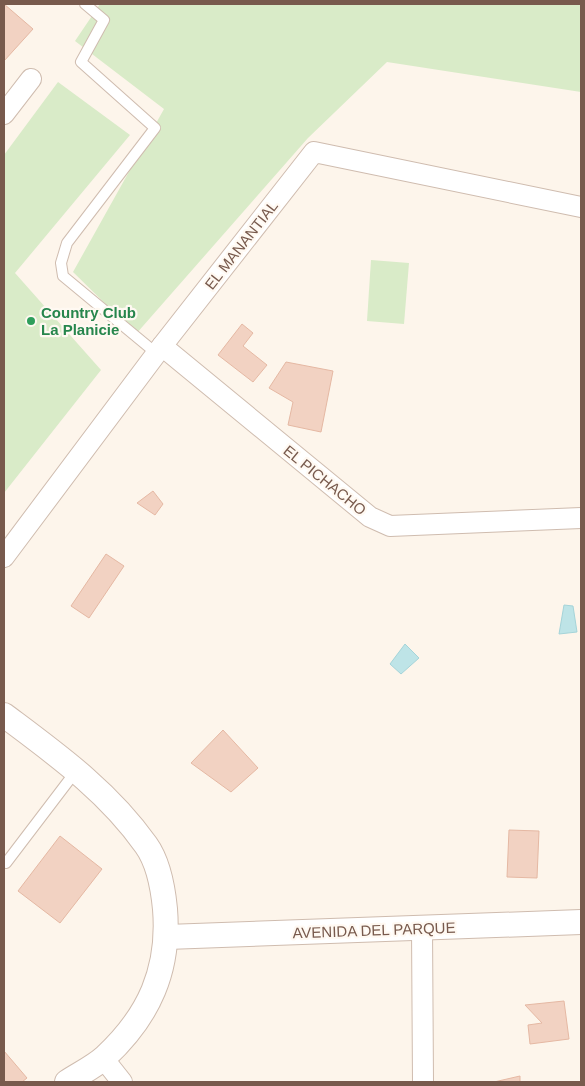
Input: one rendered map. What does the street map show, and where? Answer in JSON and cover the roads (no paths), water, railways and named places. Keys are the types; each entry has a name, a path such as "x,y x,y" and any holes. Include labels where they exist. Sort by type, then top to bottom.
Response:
{"street":[{"path":"4,114 31,78"},
{"name":"EL MANANTIAL","path":"4,557 159,350 314,152 581,207"},
{"name":"EL PICHACHO","path":"159,350 370,517 390,526 581,518"},
{"path":"4,715 77,770 117,808 148,846 163,885 167,937 158,980 135,1026 103,1058 67,1082"},
{"name":"AVENIDA DEL PARQUE","path":"167,937 581,922"},
{"path":"422,928 423,1082"},
{"path":"103,1058 122,1082"}],"lane":[{"path":"85,4 104,20 81,62 155,128 67,243 61,263 63,276 159,350"},
{"path":"6,863 77,770"}],"water":[{"path":"564,605 573,606 577,632 559,634"},
{"path":"405,644 419,658 401,674 390,664"}],"place":[{"name":"Country Club La Planicie","path":"31,321"}]}
